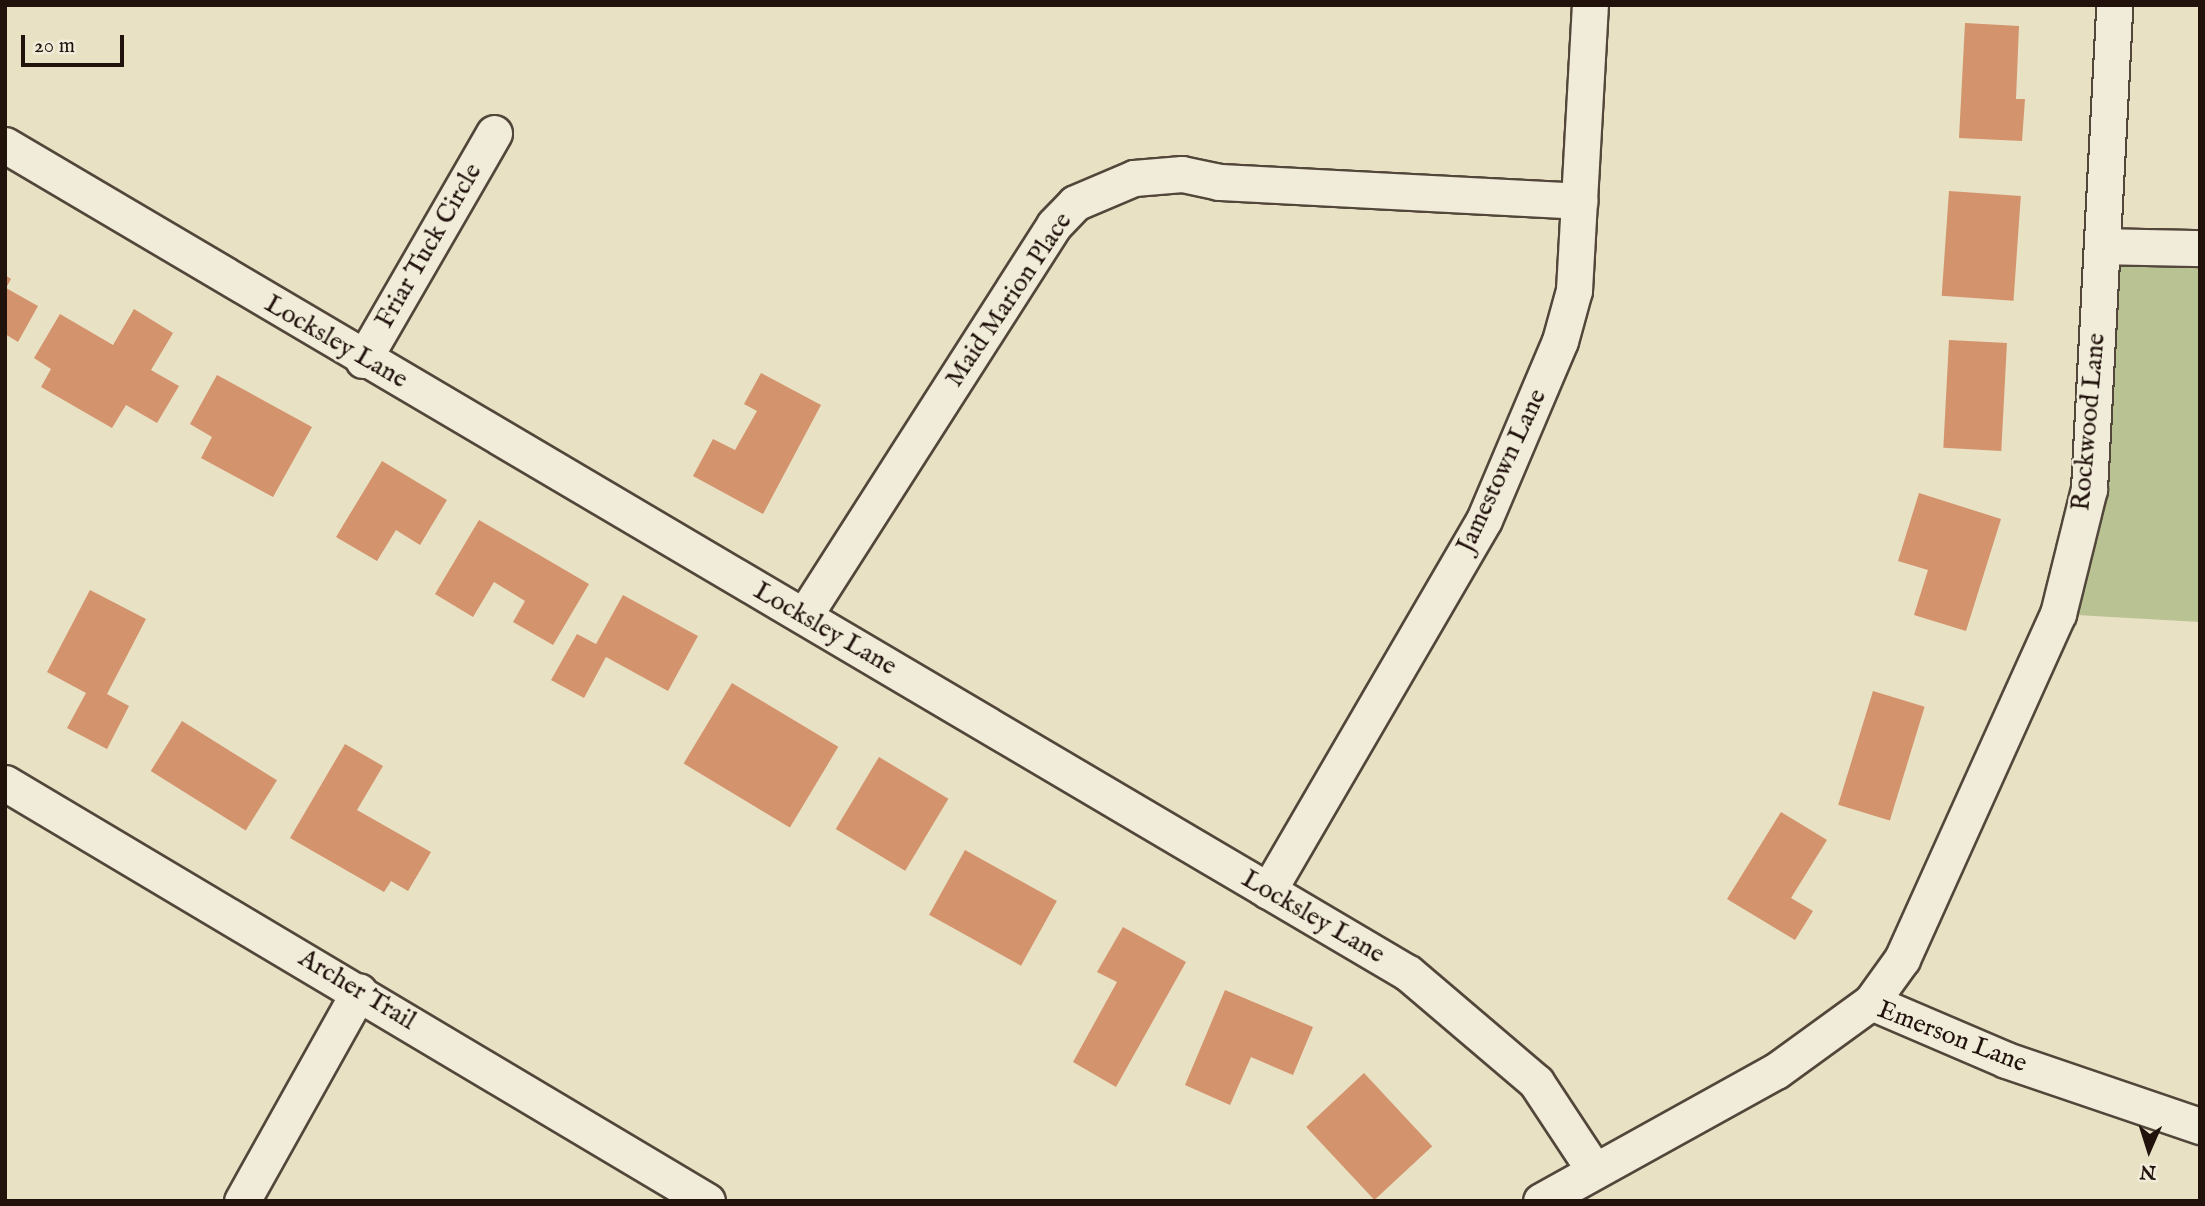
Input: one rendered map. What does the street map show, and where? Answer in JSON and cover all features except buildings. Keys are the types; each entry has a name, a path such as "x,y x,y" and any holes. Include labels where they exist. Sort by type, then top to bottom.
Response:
{"street":[{"name":"Jamestown Lane","path":"1268,891 1484,520 1560,341 1574,290 1590,5"},
{"name":"Rockwood Lane","path":"1871,1002 1902,959 2059,614 2089,489 2114,5"},
{"name":"Friar Tuck Circle","path":"363,360 494,133"},
{"name":"Locksley Lane","path":"5,145 363,360 804,616 1408,973 1486,1033 1536,1082 1594,1170"},
{"name":"Maid Marion Place","path":"804,616 1055,225 1075,203 1133,178 1182,174 1219,182 1580,201"},
{"path":"2102,246 2200,248"},
{"name":"Archer Trail","path":"5,783 707,1201"},
{"path":"242,1201 359,992"},
{"name":"Emerson Lane","path":"1541,1201 1776,1071 1871,1002 2006,1060 2200,1126"}],"green space":[{"path":"2102,246 2200,248 2200,622 2059,614"}]}
